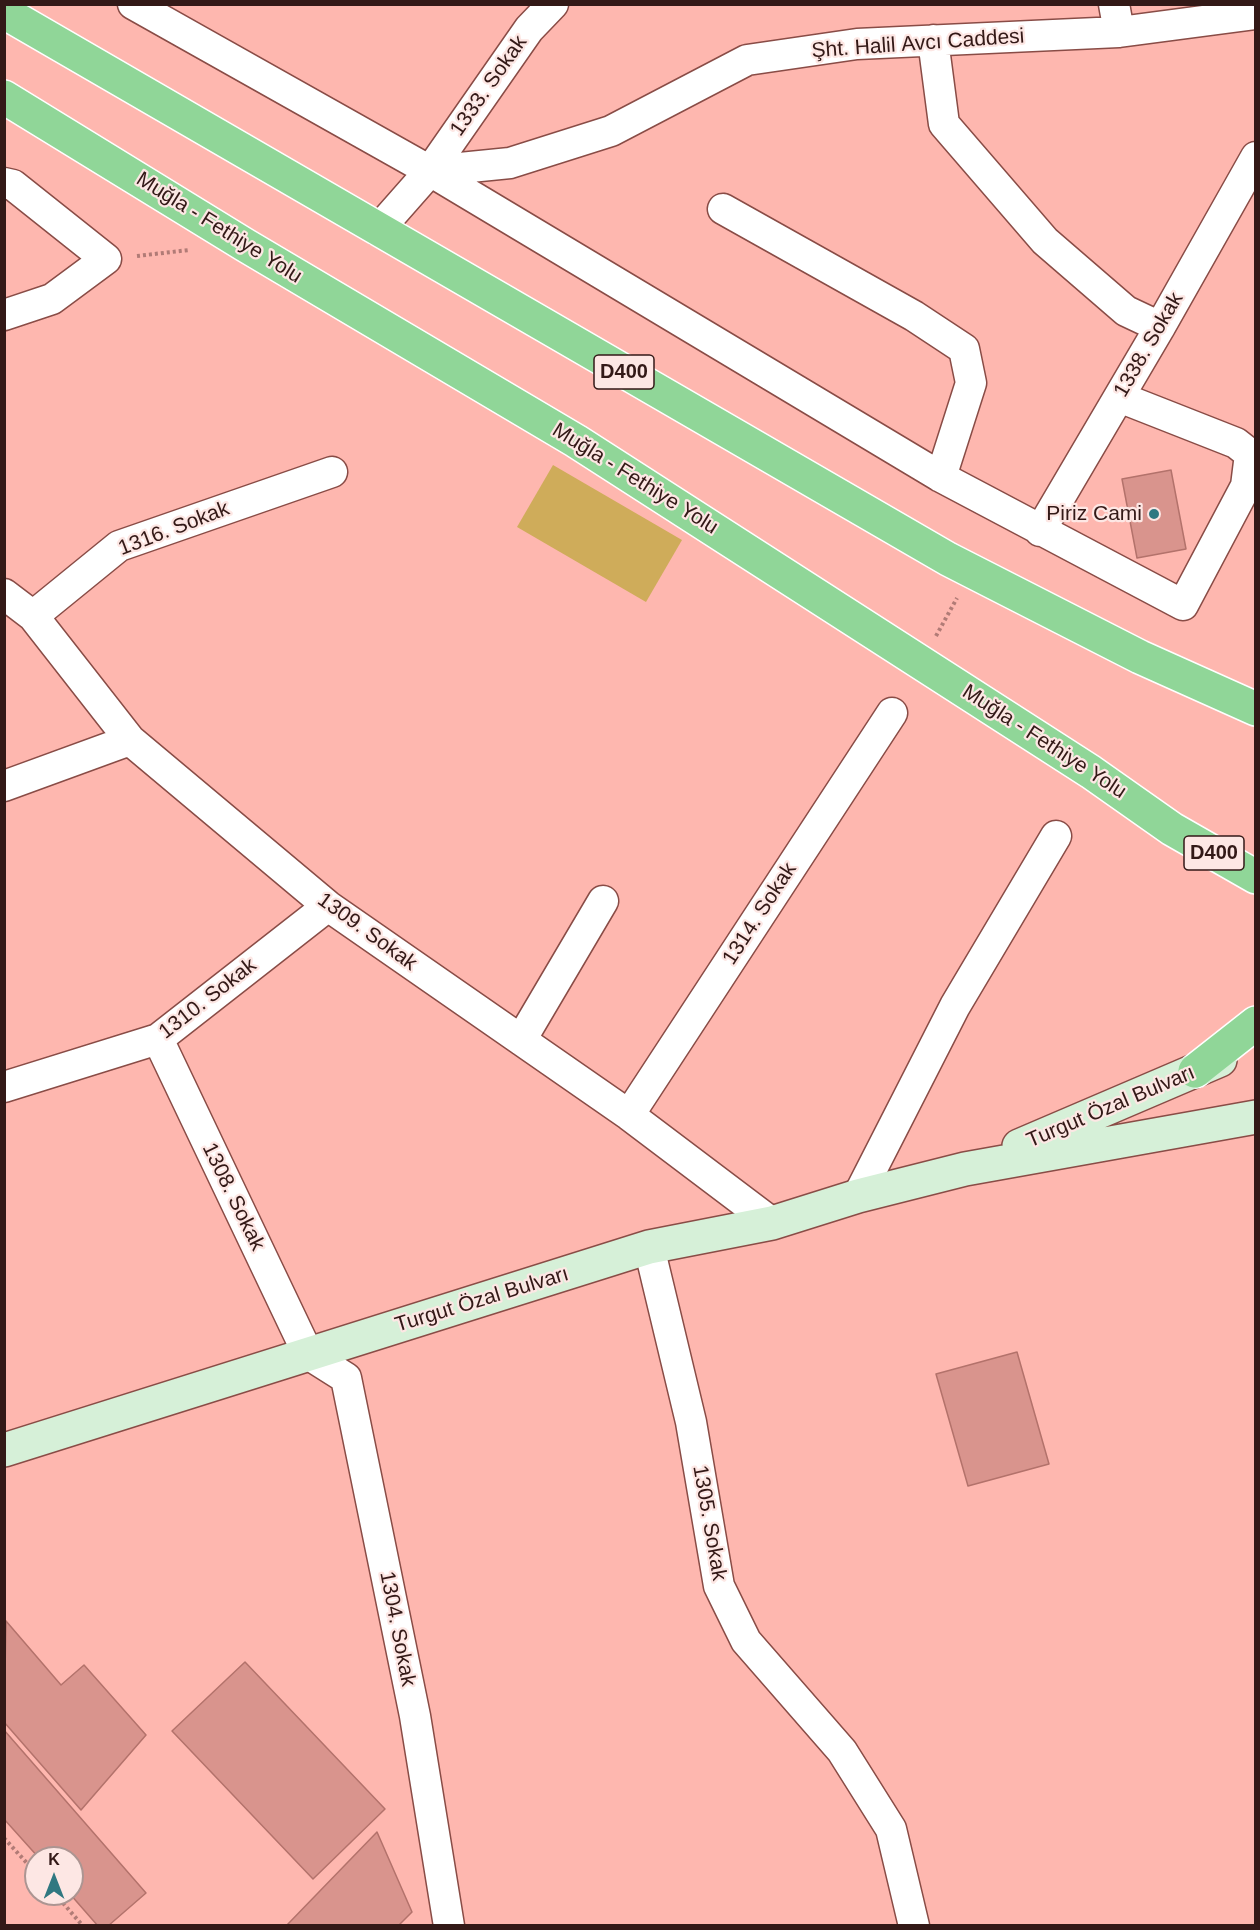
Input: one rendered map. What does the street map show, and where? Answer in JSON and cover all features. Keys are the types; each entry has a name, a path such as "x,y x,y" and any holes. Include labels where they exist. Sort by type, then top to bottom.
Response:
{"highway":[{"name":"D400","path":"4,12 972,571 1140,657 1256,709"},
{"name":"Muğla - Fethiye Yolu","path":"4,97 245,245 576,441 1091,772 1172,829 1256,877"},
{"path":"1172,829 1256,896"},
{"path":"1195,1071 1256,1023"}],"main road":[{"name":"Turgut Özal Bulvarı","path":"965,1169 1256,1044"},
{"name":"Turgut Özal Bulvarı","path":"4,1450 649,1247 772,1223 858,1196 965,1169 1256,1117"}],"street":[{"path":"133,4 430,171 941,477 1183,605 1246,486 1250,454 1236,443 1119,398"},
{"name":"1333. Sokak","path":"430,171 529,29 553,4"},
{"name":"Şht. Halil Avcı Caddesi","path":"430,171 510,163 612,131 747,60 857,44 933,40 1117,18 1256,14"},
{"path":"933,40 944,124 1045,241 1126,311 1160,327"},
{"name":"1338. Sokak","path":"1040,531 1119,398 1256,157"},
{"path":"378,230 430,171"},
{"path":"4,183 13,185 106,259 52,299 4,315"},
{"path":"723,209 914,316 964,349 971,383 941,477"},
{"name":"1316. Sokak","path":"33,616 119,546 332,472"},
{"name":"1309. Sokak","path":"4,594 33,616 130,740 328,906 629,1115 772,1223"},
{"name":"1314. Sokak","path":"629,1115 892,713"},
{"path":"4,786 130,740"},
{"path":"858,1196 955,1006 1056,836"},
{"path":"521,1041 603,901"},
{"name":"1310. Sokak","path":"4,1087 158,1040 328,906"},
{"name":"1308. Sokak","path":"158,1040 308,1354"},
{"name":"1305. Sokak","path":"649,1247 691,1422 718,1586 746,1641 842,1751 891,1829 914,1926"},
{"name":"1304. Sokak","path":"308,1354 346,1378 415,1716 449,1926"}],"path":[{"path":"106,259 245,245"},
{"path":"921,662 972,571"},
{"path":"4,1838 24,1860"},
{"path":"65,1906 82,1926"}],"shaded area":[{"path":"553,465 682,540 646,602 517,527"}],"building":[{"name":"Piriz Cami","path":"1171,470 1186,549 1137,558 1122,479"},
{"path":"1017,1352 1049,1464 968,1486 936,1374"},
{"path":"6,1621 61,1685 84,1665 146,1735 81,1810 4,1722"},
{"path":"245,1662 385,1809 313,1879 172,1731"},
{"path":"4,1730 146,1893 108,1926 98,1926 80,1906 84,1906 84,1846 28,1846 4,1819"},
{"path":"377,1832 412,1912 398,1926 286,1926"}],"place":[{"name":"Piriz Cami","path":"1154,514"}]}
